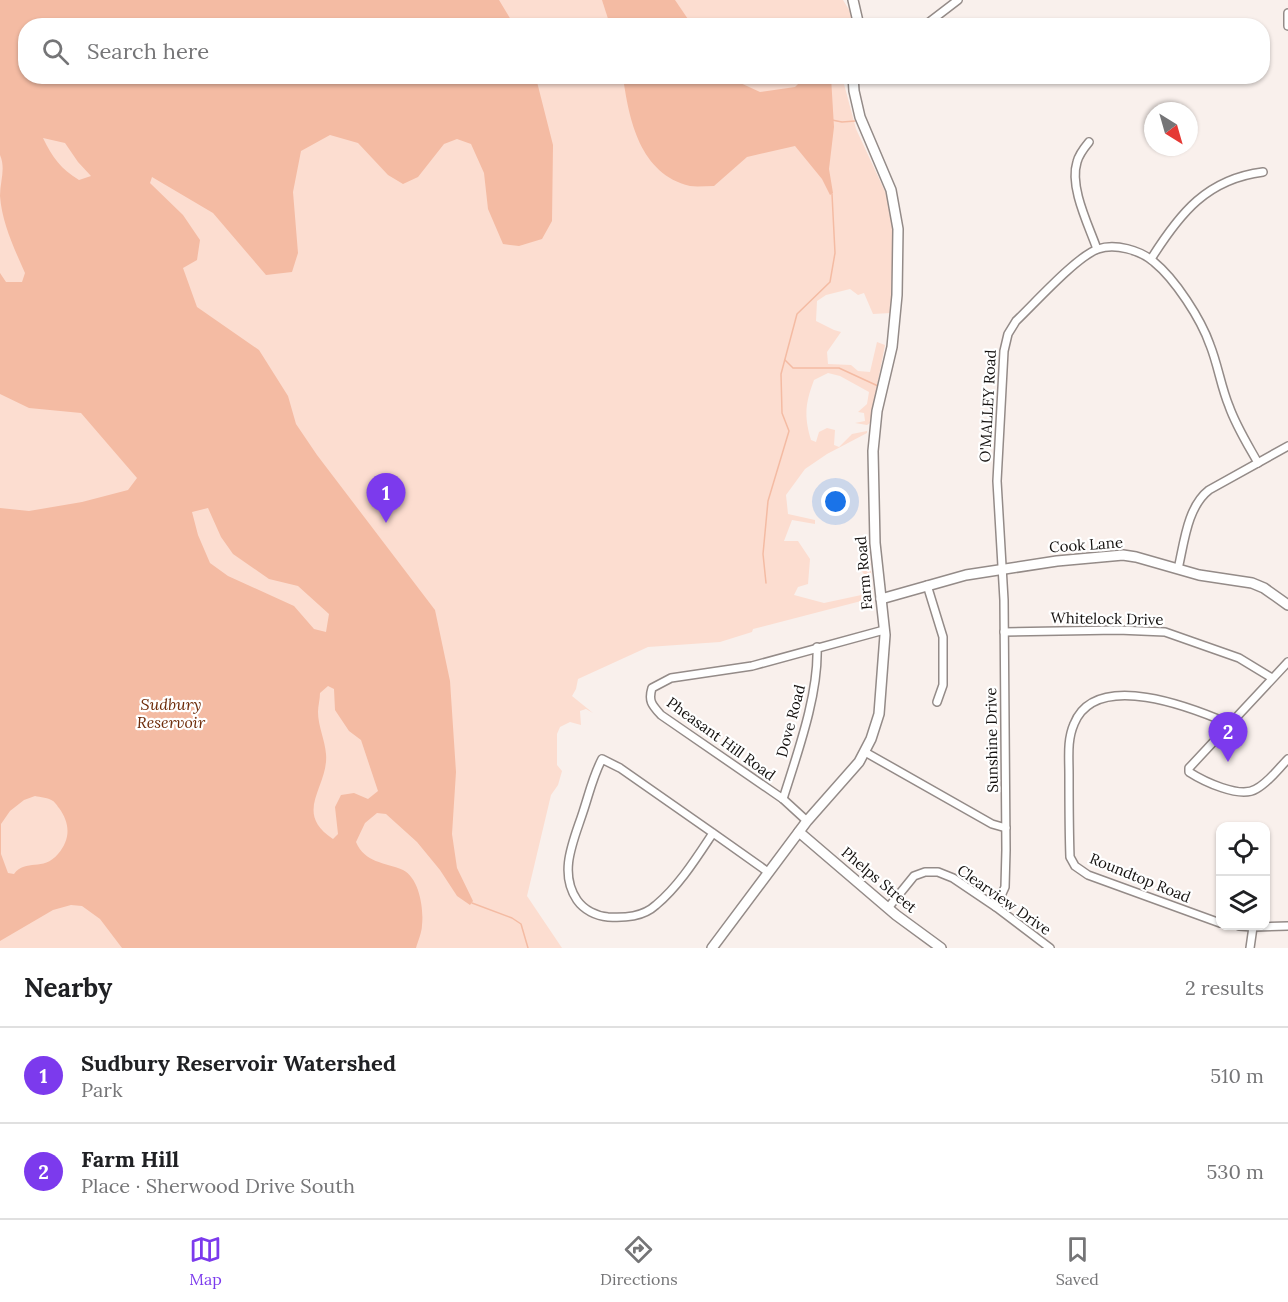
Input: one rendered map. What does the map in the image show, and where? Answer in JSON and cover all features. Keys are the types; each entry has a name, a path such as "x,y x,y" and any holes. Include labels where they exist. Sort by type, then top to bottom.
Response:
{"street":[{"path":"853,0 857,18"},
{"path":"935,18 958,0"},
{"path":"1288,13 1288,26"},
{"name":"Farm Road","path":"712,948 799,832 865,752 879,714 884,630 873,504 873,451 877,411 892,347 897,295 898,229 891,190 860,117 854,84"},
{"path":"1089,142 1077,160 1075,179 1097,249 1121,248 1151,259 1172,281 1210,344 1230,410 1258,463"},
{"path":"1151,259 1179,219 1206,192 1240,176 1263,172"},
{"name":"O'MALLEY Road","path":"1003,570 997,481 1006,339 1016,321 1076,263 1097,249"},
{"path":"1178,569 1195,507 1201,497 1209,490 1288,446"},
{"name":"Cook Lane","path":"881,599 966,575 1110,555 1136,557 1199,575 1252,584 1264,588 1288,605"},
{"name":"Sunshine Drive","path":"996,907 1005,887 1003,570"},
{"path":"927,585 940,625 943,643 943,688 937,702"},
{"name":"Pheasant Hill Road","path":"807,822 783,799 661,715 652,705 650,697 652,688 671,678 730,670 884,630"},
{"name":"Whitelock Drive","path":"1004,632 1118,630 1165,632 1239,658 1272,678"},
{"name":"Dove Road","path":"783,799 818,669 817,647"},
{"path":"1288,662 1189,768 1189,772 1200,779 1233,791 1248,793 1257,789 1288,759"},
{"name":"Roundtop Road","path":"1216,921 1112,884 1075,866 1070,857 1068,749 1075,721 1082,711 1103,698 1141,697 1170,702 1200,711 1230,724"},
{"path":"865,752 992,824 1006,828"},
{"path":"713,832 667,894 655,906 642,914 606,917 591,912 580,904 568,881 568,864 574,841 602,759 620,768 713,832 768,872"},
{"name":"Phelps Street","path":"799,832 888,908 940,948"},
{"name":"Clearview Drive","path":"888,908 914,876 925,872 938,872 953,878 996,907 1050,948"},
{"path":"1270,927 1288,926"},
{"path":"1250,948 1253,930"}],"shaded area":[{"path":"0,0 843,0 852,18 18,18 18,84 844,84 856,129 889,200 893,222 891,313 873,314 864,293 858,295 850,289 826,295 817,301 816,321 841,332 827,352 828,364 851,365 858,371 870,372 877,342 885,345 870,423 867,425 855,423 865,421 864,413 858,412 867,404 869,392 840,376 828,373 814,380 809,396 806,410 811,440 816,442 819,432 827,428 835,430 834,445 839,447 852,434 867,431 867,433 827,454 805,469 786,495 788,514 815,520 815,524 792,520 784,541 798,541 810,559 808,584 798,587 794,595 824,603 866,594 864,574 856,565 859,560 870,557 873,596 753,629 752,632 720,642 648,647 578,679 572,696 593,713 586,709 580,711 581,725 570,722 560,727 557,734 557,765 562,771 558,785 551,795 527,896 562,948 0,948"}],"water":[{"name":"Sudbury Reservoir","path":"0,0 499,0 510,18 18,18 18,84 538,84 553,145 552,221 542,239 519,246 503,244 488,209 484,173 471,144 457,139 444,144 418,177 403,184 388,175 358,143 330,135 301,151 293,192 298,253 292,272 266,275 213,213 152,177 150,183 183,215 200,240 197,260 183,268 197,307 259,350 288,396 296,424 435,610 450,681 456,772 452,834 457,868 473,901 470,905 457,896 440,870 417,842 386,814 377,813 365,823 356,842 364,854 376,861 403,870 417,886 422,910 422,928 416,948 122,948 100,919 82,906 71,905 53,910 0,941 0,508 29,511 82,502 128,490 137,478 81,413 29,408 0,394 0,273 6,282 22,282 25,273 3,216 0,196 2,160 0,155","holes":["43,138 65,143 91,176 79,180 73,176 54,157","208,508 221,537 233,554 269,579 298,586 329,614 326,632 314,629 294,606 228,576 210,563 198,535 192,512","328,686 334,689 335,710 349,731 361,740 378,791 368,799 354,793 341,795 335,807 338,834 333,839 321,829 315,819 314,809 323,777 326,754 318,710 320,693","35,796 47,798 59,808 67,825 65,843 52,859 24,867 14,874 8,873 1,854 1,824 10,811 24,800"]},
{"path":"602,0 675,0 687,18 608,18"},
{"path":"624,84 743,84 760,92 795,87 798,84 831,84 834,127 829,169 833,193 830,195 822,179 795,146 747,157 714,186 690,186 673,180 648,158 640,143 629,110"}],"waterway":[{"path":"832,120 855,121"},
{"path":"766,583 763,554 768,501 789,431 782,413 781,374 797,314 830,282 835,253 832,194"},
{"path":"785,360 793,368 839,368 878,386"},
{"path":"472,903 512,918 521,924 528,948"}],"place":[{"name":"Sudbury Reservoir Watershed","path":"386,523"},
{"name":"Farm Hill","path":"1228,762"}]}
